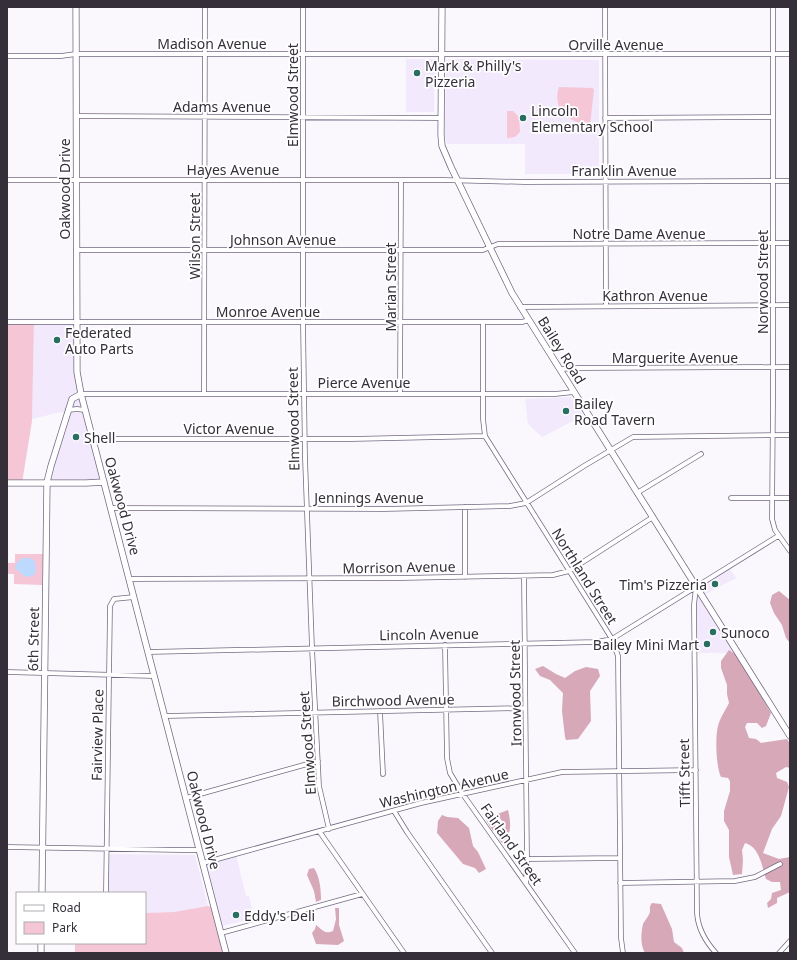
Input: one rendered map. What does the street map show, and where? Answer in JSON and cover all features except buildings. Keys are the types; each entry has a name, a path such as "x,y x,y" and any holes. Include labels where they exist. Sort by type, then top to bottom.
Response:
{"street":[{"name":"Oakwood Drive","path":"76,7 77,372 81,394 226,953"},
{"name":"Wilson Street","path":"204,393 205,7"},
{"name":"Elmwood Street","path":"303,7 302,249 306,508 320,794 329,829"},
{"name":"Bailey Road","path":"442,7 442,146 489,247 520,307 790,736"},
{"path":"605,7 606,306"},
{"name":"Norwood Street","path":"773,7 772,522 778,536 790,551"},
{"name":"Madison Avenue","path":"7,56 61,56 76,54 442,55"},
{"name":"Orville Avenue","path":"442,55 790,54"},
{"name":"Adams Avenue","path":"76,116 441,118"},
{"path":"605,118 772,117"},
{"name":"Hayes Avenue","path":"7,180 458,181"},
{"name":"Marian Street","path":"400,393 401,180"},
{"name":"Franklin Avenue","path":"458,181 790,180"},
{"name":"Notre Dame Avenue","path":"489,247 498,244 790,243"},
{"name":"Johnson Avenue","path":"76,250 483,250 489,247"},
{"name":"Kathron Avenue","path":"520,307 790,305"},
{"name":"Monroe Avenue","path":"7,322 522,322 529,320"},
{"name":"Northland Street","path":"483,322 482,394 485,436 612,639 618,656 620,883 621,938 623,953"},
{"name":"Marguerite Avenue","path":"560,369 790,367"},
{"name":"Pierce Avenue","path":"81,394 555,394 574,392"},
{"name":"6th Street","path":"42,892 47,482 72,399 81,394"},
{"path":"68,410 86,410"},
{"name":"Victor Avenue","path":"93,440 418,438 485,436"},
{"name":"Jennings Avenue","path":"111,508 510,506 526,503 629,438 640,436 790,436"},
{"path":"637,493 701,454"},
{"path":"7,483 47,482 86,484 104,482"},
{"path":"731,498 790,498"},
{"path":"465,507 465,577"},
{"name":"Morrison Avenue","path":"129,579 553,575 569,571 653,518"},
{"name":"Lincoln Avenue","path":"148,652 597,642 612,639 778,536"},
{"name":"Ironwood Street","path":"524,576 526,883"},
{"name":"Tifft Street","path":"696,587 694,605 697,913 699,928 708,944 716,953"},
{"name":"Fairview Place","path":"106,892 110,606 114,600 134,598"},
{"name":"Fairland Street","path":"445,645 448,765 454,780 575,953"},
{"path":"7,672 154,676"},
{"name":"Birchwood Avenue","path":"165,716 525,708"},
{"path":"380,711 383,774"},
{"path":"186,798 318,762"},
{"name":"Washington Avenue","path":"203,863 462,793 570,771 696,770"},
{"path":"394,811 407,832 492,953"},
{"path":"319,831 404,953"},
{"path":"7,847 200,850"},
{"path":"527,859 620,858"},
{"path":"620,883 742,880 755,877 780,864"},
{"path":"221,933 362,894"},
{"path":"779,953 790,942"}],"shaded area":[{"path":"406,59 435,59 434,112 406,112"},
{"name":"Lincoln Elementary School","path":"449,59 599,60 599,174 525,174 525,144 447,144 445,135 446,61"},
{"path":"34,322 77,322 77,372 104,482 47,482 67,414 61,412 32,419"},
{"path":"571,397 583,415 577,419 542,437 528,424 525,399"},
{"path":"729,567 736,578 702,596 736,650 731,653 694,653 696,587"},
{"path":"779,591 790,600 790,643 786,638 782,625 774,613 770,603 772,595"},
{"path":"729,650 738,656 771,713 766,726 762,728 757,723 747,723 745,727 749,738 756,739 761,743 787,739 790,744 790,768 786,767 776,773 777,778 787,782 789,787 781,816 772,829 763,853 779,859 790,857 790,892 777,898 777,903 768,908 767,903 771,899 772,893 781,890 780,882 772,882 766,879 760,858 750,845 745,843 742,850 742,874 733,875 729,857 729,830 724,821 724,811 730,791 730,781 728,778 721,777 719,772 716,744 719,723 729,703 727,685 721,668 721,661"},
{"path":"543,666 565,678 575,671 586,667 598,669 600,676 590,691 591,721 578,739 566,740 562,711 563,693 550,680 540,676 535,669"},
{"path":"508,810 510,831 507,837 510,846 509,849 500,841 499,838 506,826 499,817 494,820 496,823 495,830 493,831 486,820 487,818"},
{"path":"442,815 458,818 469,828 473,846 478,852 486,869 479,873 475,868 463,864 437,833 438,821"},
{"path":"107,854 195,855 208,906 174,912 146,913 146,892 106,892"},
{"path":"236,855 246,896 249,896 254,918 219,927 203,863"},
{"path":"314,868 319,879 321,892 321,900 316,902 314,891 307,875 309,869"},
{"path":"652,903 661,904 672,929 674,942 682,948 684,953 645,953 643,950 641,939 643,924 650,912"},
{"path":"335,908 339,908 339,925 344,941 338,945 316,944 312,933 316,925 325,932 333,931 336,919"}],"green space":[{"path":"559,87 594,89 590,126 576,122 564,114 560,109 557,95"},
{"path":"507,111 513,111 519,117 520,132 515,137 507,138"},
{"path":"7,322 34,322 32,421 22,483 7,483"},
{"path":"15,554 43,554 42,585 14,584 14,574 7,574 7,563 15,563"},
{"path":"208,906 214,908 226,953 75,953 75,944 146,944 146,913 174,912"}],"water":[{"path":"23,558 29,558 35,561 36,571 33,576 25,577 15,568 17,562"}],"place":[{"name":"Mark & Philly's Pizzeria","path":"417,73"},
{"name":"Lincoln Elementary School","path":"523,118"},
{"name":"Federated Auto Parts","path":"57,340"},
{"name":"Bailey Road Tavern","path":"566,411"},
{"name":"Shell","path":"76,437"},
{"name":"Tim's Pizzeria","path":"715,584"},
{"name":"Sunoco","path":"713,632"},
{"name":"Bailey Mini Mart","path":"707,644"},
{"name":"Eddy's Deli","path":"236,915"}]}
